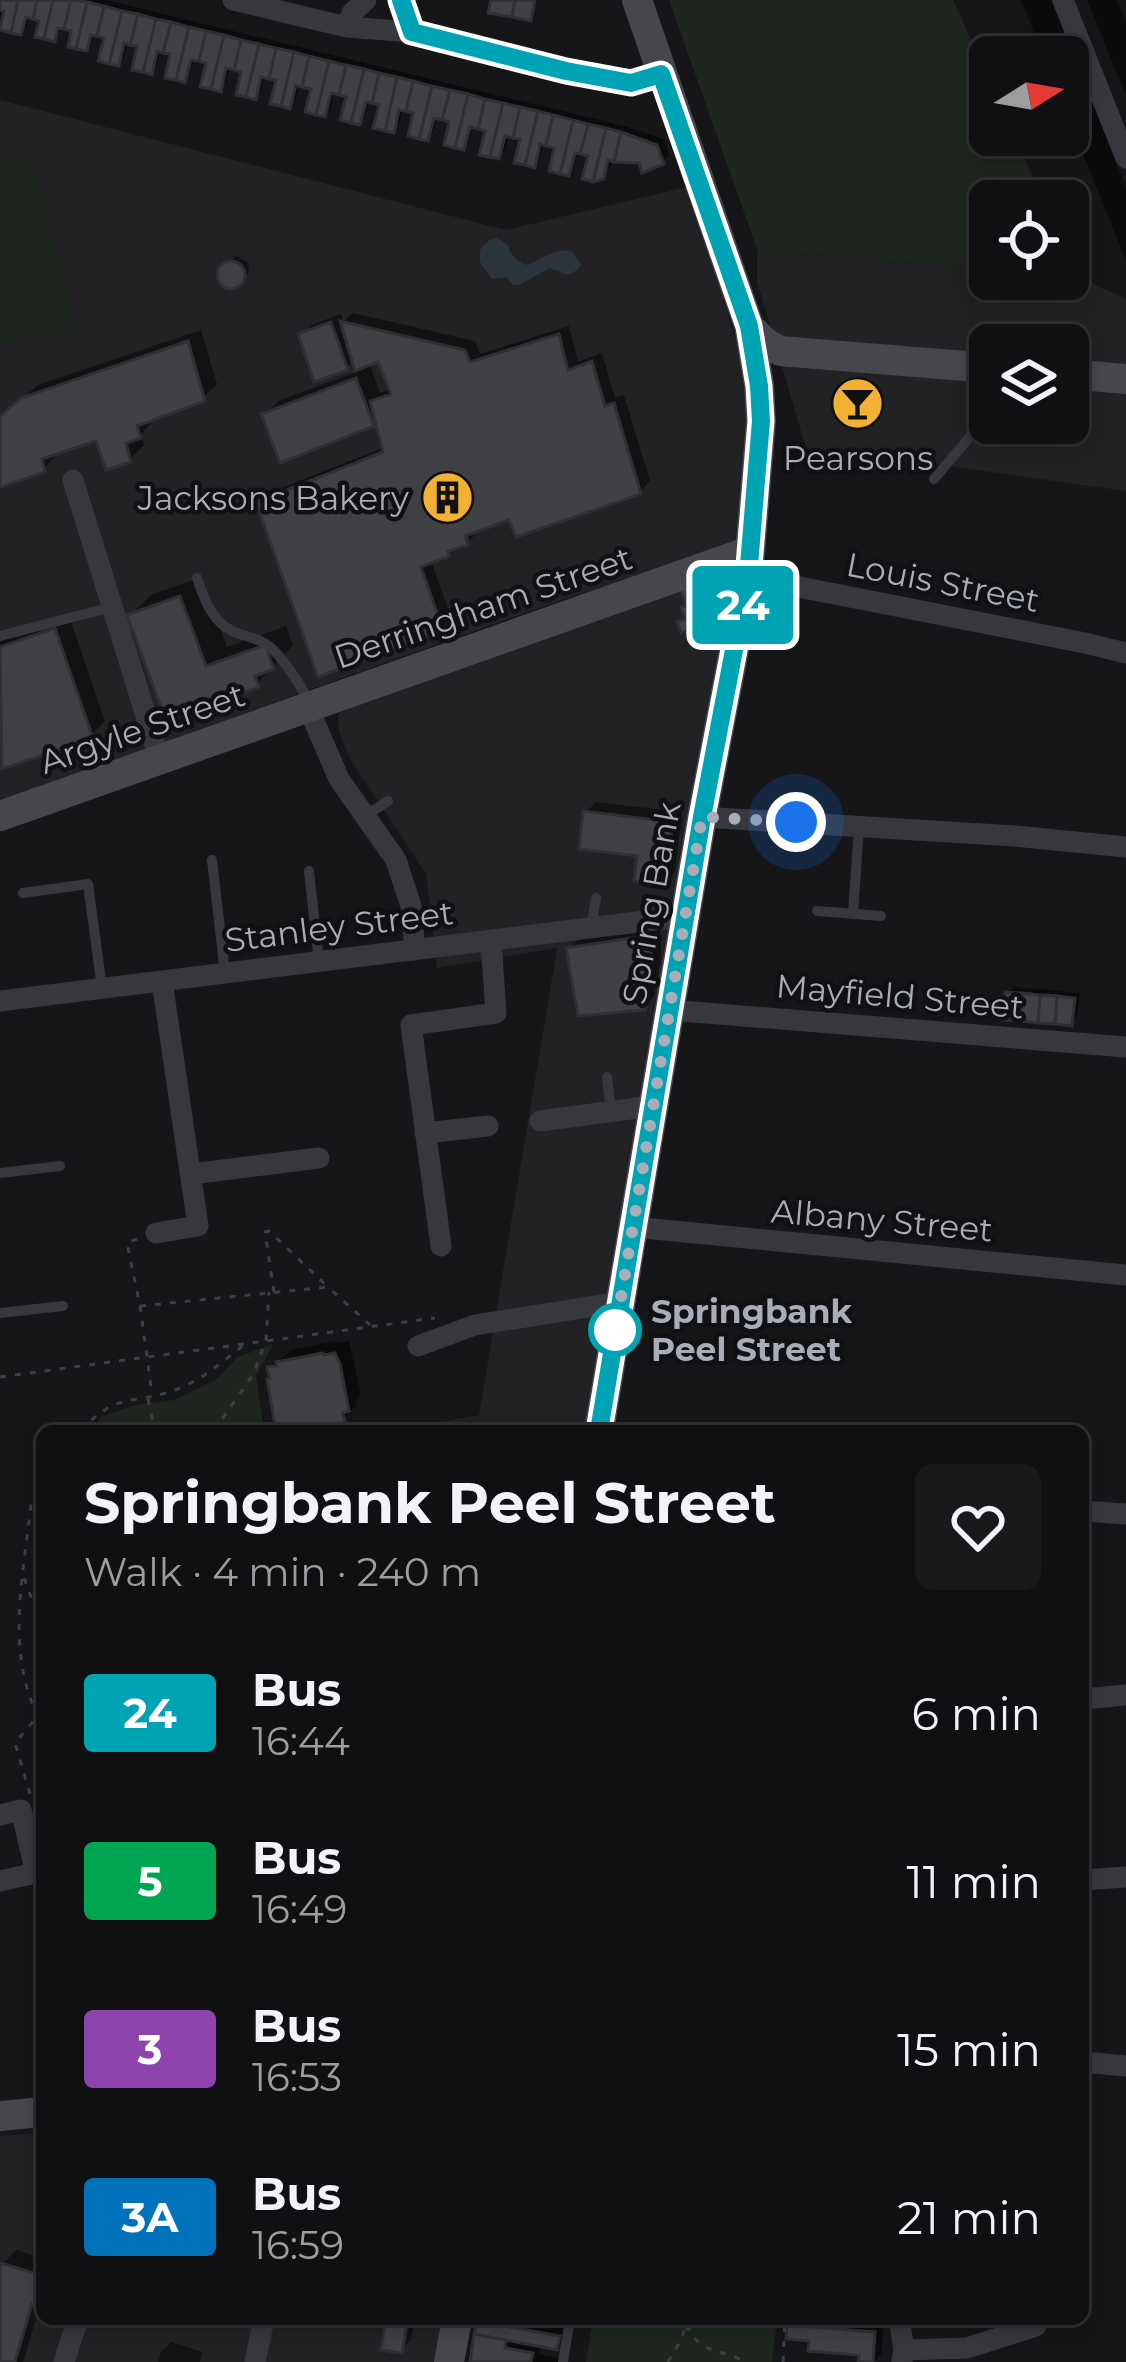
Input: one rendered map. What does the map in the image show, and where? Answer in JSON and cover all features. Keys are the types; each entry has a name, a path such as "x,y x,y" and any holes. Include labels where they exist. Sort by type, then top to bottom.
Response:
{"street":[{"path":"232,0 347,27 412,32 631,83 661,74"},
{"path":"347,27 352,13 367,0"},
{"path":"401,0 412,32"},
{"name":"Spring Bank","path":"600,1425 749,564 761,421 749,326 637,0"},
{"path":"1063,0 1126,158"},
{"path":"749,326 779,351 969,366"},
{"name":"Spring Bank","path":"759,386 767,358 779,351"},
{"path":"1089,376 1126,379"},
{"path":"74,480 160,761"},
{"name":"Louis Street","path":"749,564 1126,653"},
{"name":"Derringham Street","path":"310,706 749,564"},
{"path":"310,706 340,779 396,860 411,906 415,950"},
{"name":"Argyle Street","path":"0,816 310,706"},
{"path":"702,817 1126,847"},
{"name":"Stanley Street","path":"0,1001 686,916"},
{"path":"441,1246 411,1024 496,1013 491,940"},
{"path":"156,1234 197,1226 162,981"},
{"name":"Mayfield Street","path":"669,1010 1126,1047"},
{"path":"540,1121 652,1106"},
{"path":"425,1133 488,1126"},
{"path":"191,1174 320,1158"},
{"name":"Albany Street","path":"633,1227 1126,1275"},
{"path":"418,1346 475,1324 620,1302"},
{"path":"1089,1511 1126,1514"},
{"path":"1089,1699 1126,1695"},
{"path":"0,1815 21,1810 36,1873 0,1881"},
{"path":"1089,1879 1126,1876"},
{"path":"1089,2063 1126,2066"},
{"path":"0,2116 36,2113"},
{"path":"64,2362 76,2325"},
{"path":"255,2362 263,2325"},
{"path":"448,2362 456,2325"},
{"path":"900,2325 903,2356 967,2348 1036,2326"}],"lane":[{"path":"934,479 969,438"},
{"path":"197,578 218,620 232,632 269,646 290,669 310,706"},
{"path":"0,636 112,607"},
{"path":"365,816 388,801"},
{"path":"853,914 859,826"},
{"path":"212,860 225,974"},
{"path":"309,871 319,962"},
{"path":"23,893 88,884 102,988"},
{"path":"591,928 596,898"},
{"path":"817,911 881,916"},
{"path":"607,1077 610,1112"},
{"path":"0,1173 60,1166"},
{"path":"0,1313 63,1306"},
{"path":"563,2362 569,2325"}],"path":[{"path":"218,1425 248,1384 266,1340 272,1292 265,1232 371,1327"},
{"path":"154,1425 127,1243 156,1234"},
{"path":"140,1306 328,1287"},
{"path":"0,1377 434,1318"},
{"path":"86,1425 115,1402 179,1389 245,1344"},
{"path":"36,1501 31,1507 19,1654 36,1709"},
{"path":"24,1576 36,1609"},
{"path":"31,1796 15,1743 36,1718"},
{"path":"668,2362 686,2325"},
{"path":"783,2362 785,2325"},
{"path":"685,2329 699,2345 744,2362"}],"shaded area":[{"path":"669,0 953,0 969,36 969,156 1024,156 1034,180 969,180 969,268 757,249"},
{"path":"0,100 506,230 691,186 754,404 737,548 571,597 0,804"},
{"path":"31,157 77,325 0,346 0,166"},
{"path":"497,238 526,265 565,251 571,251 581,264 568,275 550,268 519,285 506,277 492,279 480,262 480,250"},
{"path":"757,249 969,268 969,300 1089,300 1089,282 1126,299 1126,491 899,459 809,459 757,281"},
{"path":"727,562 738,572 593,1425 426,1425 479,1415 557,948 437,968 426,874 350,759 339,732 342,708"},
{"path":"273,1344 256,1376 263,1425 95,1425 101,1417 136,1405 174,1400 216,1380 238,1357"},
{"path":"36,2133 36,2325 445,2325 438,2362 0,2362 0,2136"},
{"path":"592,2325 776,2325 772,2362 586,2362"}],"building":[{"path":"0,0 18,0 11,33 0,30 4,11"},
{"path":"18,0 37,0 33,19 26,17 21,35 11,33"},
{"path":"37,0 53,0 44,39 35,37"},
{"path":"53,0 71,0 64,29 58,28 55,42 44,39"},
{"path":"71,0 87,2 76,49 68,47 71,31 64,29"},
{"path":"491,0 515,0 512,17 488,13"},
{"path":"515,0 535,0 531,21 512,17"},
{"path":"87,2 104,6 97,36 91,35 87,51 76,49"},
{"path":"104,6 122,11 109,64 98,61 104,38 97,36"},
{"path":"122,11 138,14 119,66 109,64"},
{"path":"138,14 156,19 143,72 132,70 137,46 130,45"},
{"path":"156,19 171,22 152,75 143,72"},
{"path":"171,22 189,27 176,80 165,78 170,54 163,53"},
{"path":"189,27 206,31 199,61 191,60 185,83 176,80"},
{"path":"206,31 224,35 211,89 200,87 206,63 199,61"},
{"path":"224,35 241,40 234,70 226,68 221,92 211,89"},
{"path":"241,40 259,44 246,97 236,95 241,72 234,70"},
{"path":"259,44 276,48 269,79 261,77 256,100 246,97"},
{"path":"276,48 294,52 281,106 270,104 276,80 269,79"},
{"path":"294,52 309,56 302,87 296,85 290,109 281,106"},
{"path":"309,56 329,61 316,115 305,112 311,89 302,87"},
{"path":"329,61 346,65 339,95 331,93 325,117 316,115"},
{"path":"346,65 364,69 351,123 340,120 346,97 339,95"},
{"path":"364,69 379,73 372,103 366,102 360,125 351,123"},
{"path":"379,73 397,77 385,131 373,128 379,105 372,103"},
{"path":"397,77 413,81 406,111 399,110 394,133 385,131"},
{"path":"413,81 432,86 419,139 408,136 413,113 406,111"},
{"path":"432,86 450,90 442,120 434,118 428,141 419,139"},
{"path":"450,90 468,94 455,148 444,145 449,122 442,120"},
{"path":"468,94 485,99 478,129 470,127 464,150 455,148"},
{"path":"485,99 503,103 490,157 479,155 485,131 478,129"},
{"path":"503,103 520,107 513,138 505,136 499,159 490,157"},
{"path":"520,107 538,111 525,165 514,163 520,139 513,138"},
{"path":"538,111 553,115 535,168 525,165"},
{"path":"553,115 573,120 560,174 549,171 554,148 546,146"},
{"path":"573,120 588,124 569,176 560,174"},
{"path":"588,124 606,128 593,182 582,179 588,156 580,154"},
{"path":"606,128 621,132 614,162 608,160 604,179 593,182"},
{"path":"621,132 657,145 664,164 642,173 639,163 614,162"},
{"path":"231,261 241,265 245,275 241,285 231,289 221,285 217,275 221,265"},
{"name":"Jacksons Bakery","path":"340,321 465,350 470,362 559,334 568,370 592,361 605,406 614,403 641,494 516,537 509,520 465,536 468,545 421,567 443,630 318,677 256,502 383,452 370,401 391,394 378,362 355,371"},
{"path":"331,322 348,370 314,382 298,334"},
{"path":"188,341 205,401 137,426 141,438 126,443 131,462 106,470 96,441 42,459 45,472 0,487 0,416 21,398"},
{"path":"356,378 374,426 280,463 261,414"},
{"path":"732,573 729,604 717,642 701,640 699,627 681,633 677,622 685,619 681,607 686,606 680,588"},
{"path":"180,596 206,666 265,645 274,669 255,676 259,687 166,721 127,615"},
{"path":"55,628 93,738 2,769 0,647"},
{"path":"583,811 673,822 665,884 634,881 637,856 579,849"},
{"path":"651,935 652,968 645,1010 578,1016 566,948"},
{"path":"1005,992 1022,993 1020,1021 1002,1020"},
{"path":"1022,993 1040,995 1038,1023 1020,1021"},
{"path":"1040,995 1057,996 1055,1024 1038,1023"},
{"path":"1057,996 1075,998 1072,1026 1055,1024"},
{"path":"335,1353 349,1411 343,1413 345,1422 275,1425 267,1367 277,1366 276,1362"},
{"path":"0,2263 36,2273 36,2305 32,2304 15,2362 0,2362"},
{"path":"385,2325 407,2325 402,2353 381,2350"},
{"path":"476,2325 510,2325 560,2336 557,2350 474,2334"},
{"path":"787,2325 875,2332 873,2362 858,2362 859,2355 808,2351 809,2341 786,2339"},
{"path":"474,2334 506,2340 505,2348 533,2353 531,2362 470,2362"}],"bus line":[{"name":"24","path":"401,0 412,32 631,83 661,74 749,326 759,386 761,421 748,577 702,817 600,1425"}],"place":[{"name":"Pearsons","path":"858,404"},
{"name":"Jacksons Bakery","path":"448,498"},
{"name":"Springbank Peel Street","path":"615,1330"}],"route":[{"path":"615,1330 613,1345 702,817 796,822"}]}
